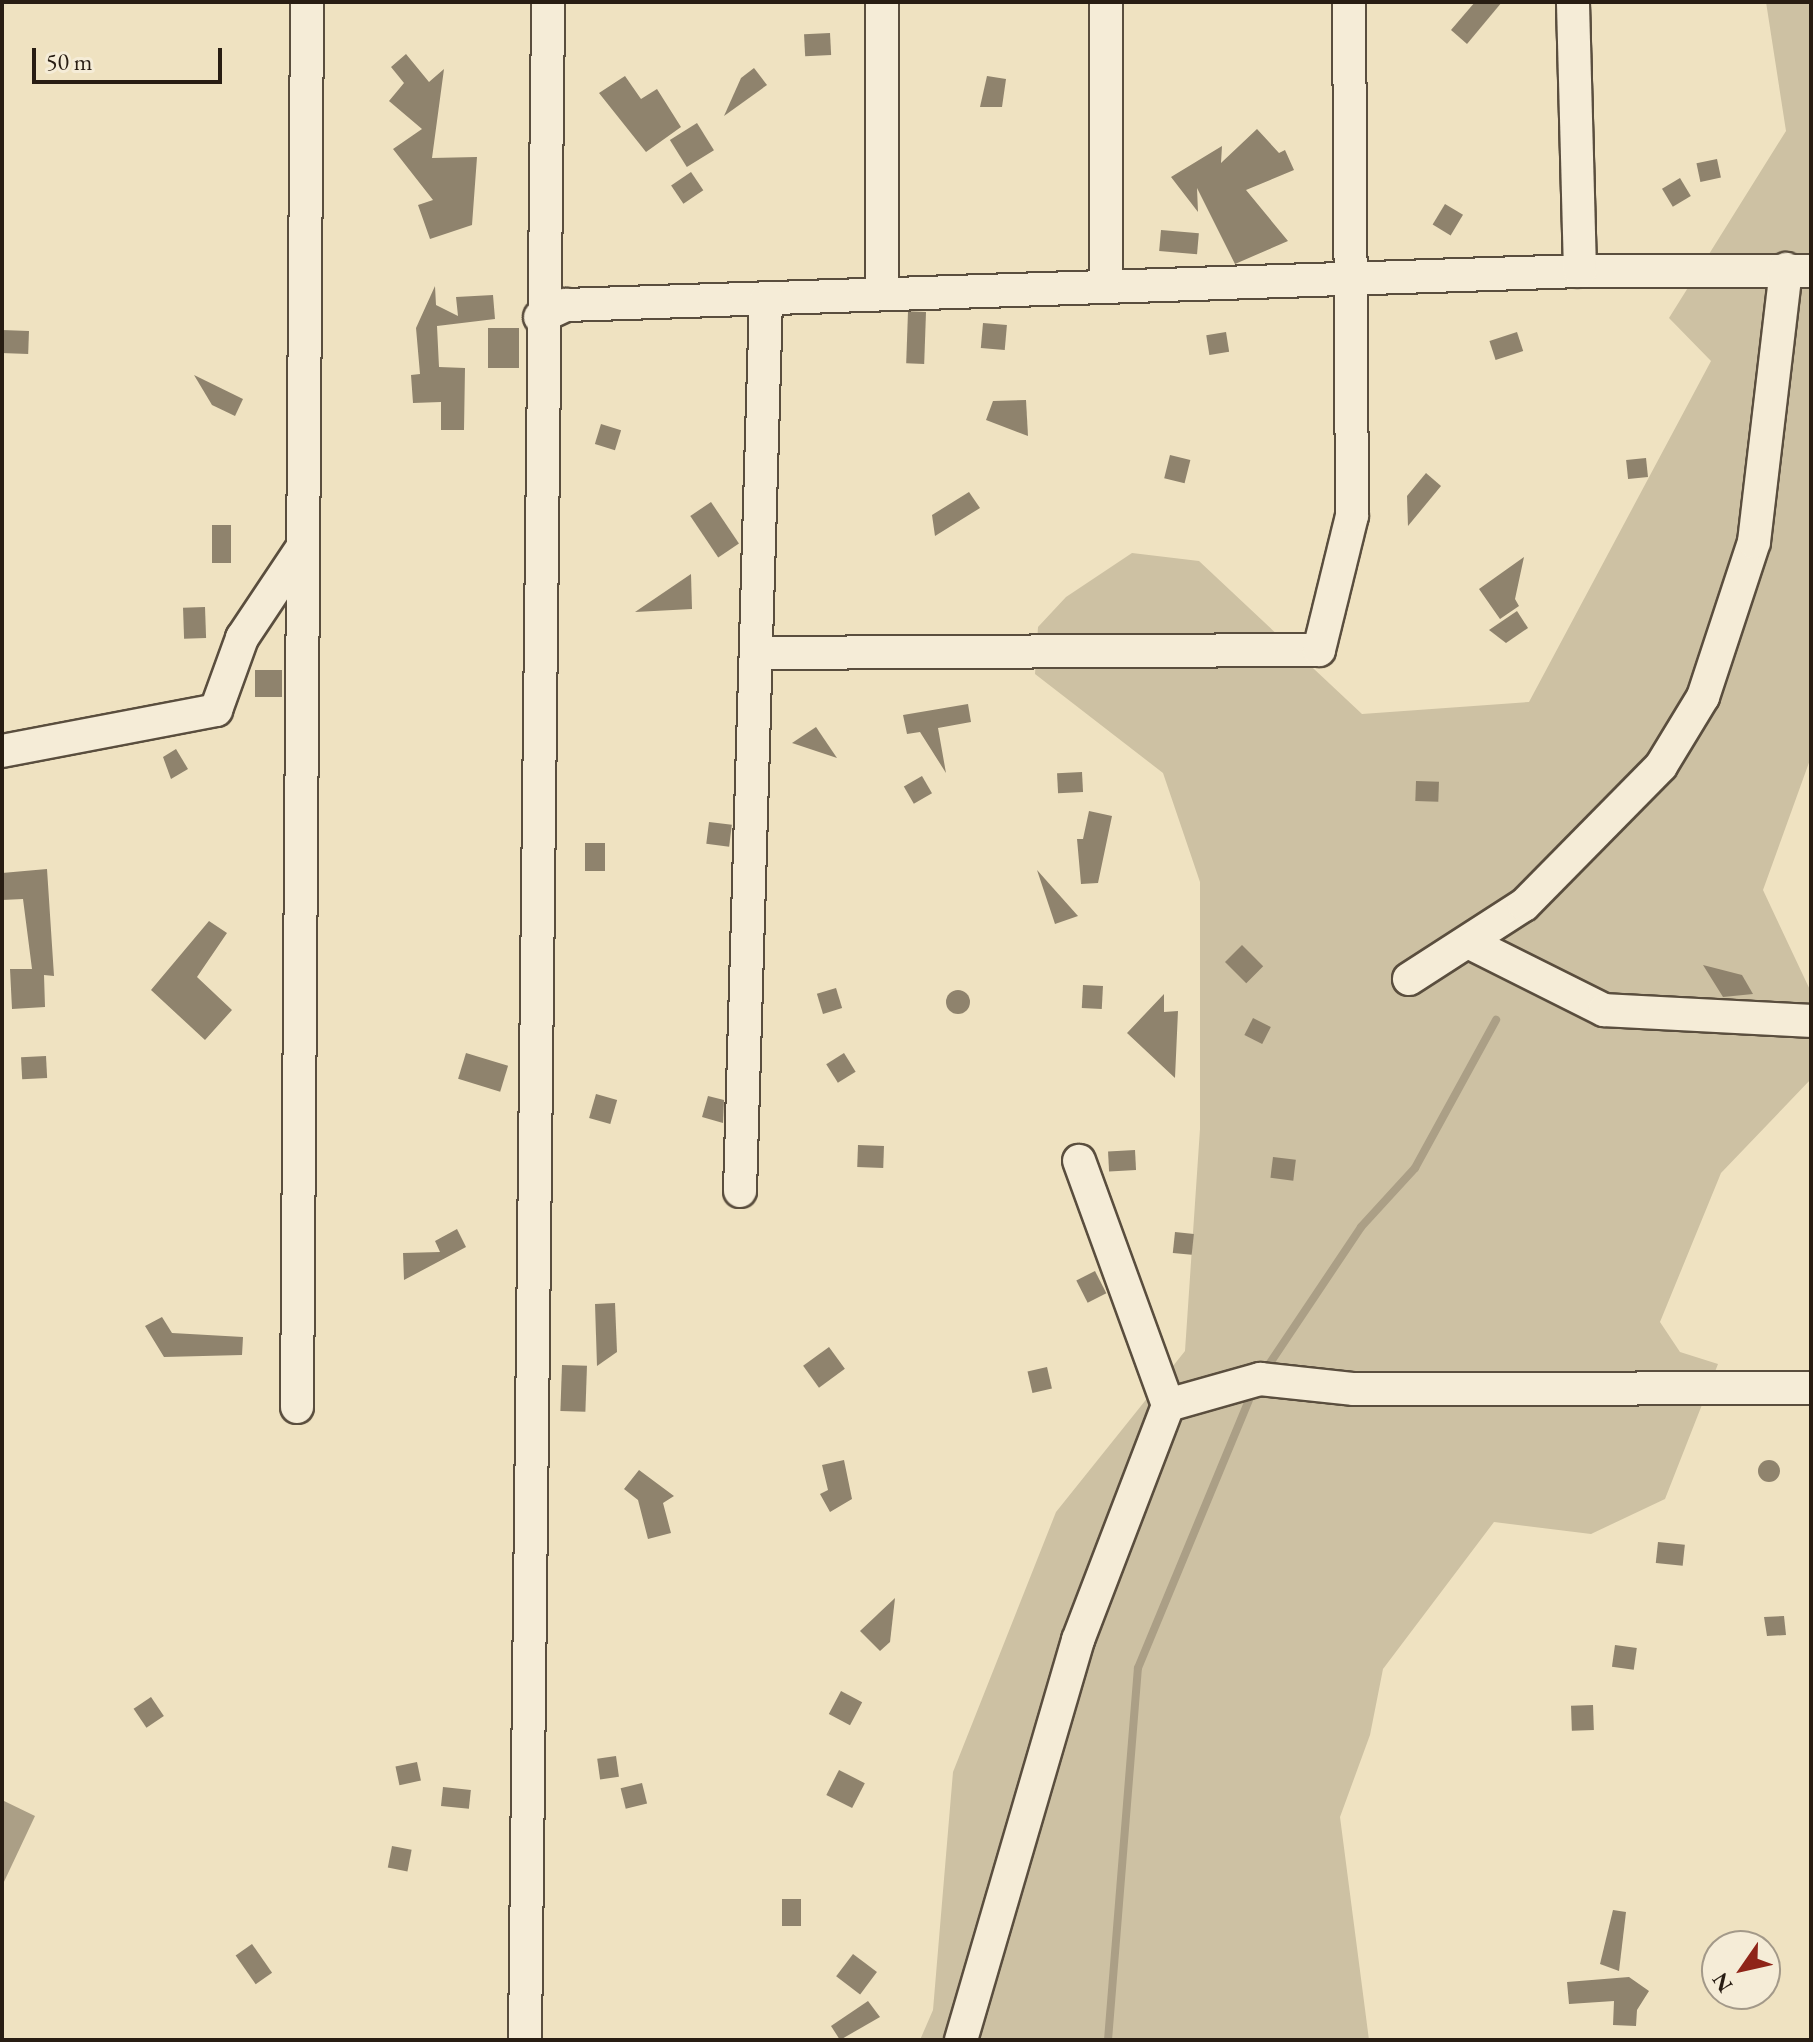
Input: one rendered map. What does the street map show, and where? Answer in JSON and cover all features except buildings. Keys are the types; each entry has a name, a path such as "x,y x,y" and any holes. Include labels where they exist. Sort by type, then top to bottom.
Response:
{"street":[{"path":"297,1407 307,2"},
{"path":"525,2040 540,317 548,2"},
{"path":"882,2 882,294"},
{"path":"1106,2 1106,287"},
{"path":"756,653 1319,650 1352,516 1349,2"},
{"path":"1573,2 1580,271"},
{"path":"540,317 566,305 1580,271 1799,270 1754,542 1703,697 1661,766 1524,905 1470,943 1409,979"},
{"path":"740,1191 766,298"},
{"path":"2,751 216,710 242,638 302,548"},
{"path":"1470,943 1604,1010 1811,1021"},
{"path":"961,2040 1078,1640 1168,1405 1079,1161"},
{"path":"1168,1405 1260,1379 1354,1389 1811,1388"}],"shaded area":[{"path":"1766,2 1811,2 1811,757 1763,890 1811,992 1811,1079 1721,1173 1660,1322 1680,1352 1718,1364 1665,1499 1591,1534 1494,1522 1383,1669 1370,1735 1340,1817 1369,2040 920,2040 933,2010 953,1772 1056,1512 1185,1351 1200,1129 1200,882 1163,773 1035,674 1038,627 1066,597 1132,553 1199,561 1362,714 1529,702 1711,361 1669,318 1786,131"},
{"path":"2,1800 35,1816 2,1886"}],"waterway":[{"path":"1264,1372 1361,1227 1415,1168 1496,1020"},
{"path":"1108,2040 1138,1668 1253,1391"}]}
